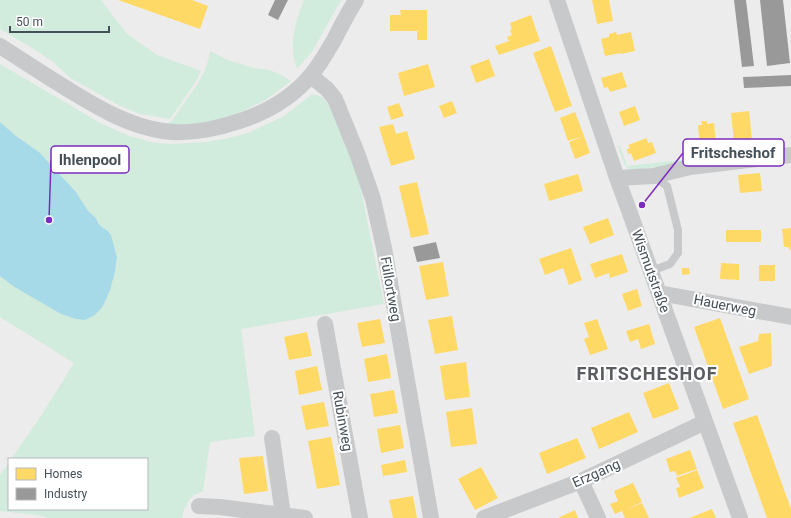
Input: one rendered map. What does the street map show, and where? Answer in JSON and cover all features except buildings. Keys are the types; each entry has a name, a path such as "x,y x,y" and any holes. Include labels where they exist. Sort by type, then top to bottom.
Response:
{"street":[{"path":"0,46 104,110 131,123 164,131 187,132 205,130 227,125 266,110 282,101 296,90 311,76 322,61 356,0"},
{"name":"Wismutstraße","path":"557,0 617,178 740,518"},
{"name":"Füllortweg","path":"311,76 327,89 335,99 357,153 373,199 384,248 431,518"},
{"path":"617,178 654,176 690,167 791,155"},
{"name":"Hauerweg","path":"659,293 791,317"},
{"name":"Rubinweg","path":"326,324 360,518"},
{"name":"Erzgang","path":"484,518 581,481 705,422"},
{"path":"272,438 283,515"},
{"path":"581,481 598,518"},
{"path":"199,506 220,507 305,518"}],"lane":[{"path":"651,272 670,264 678,253 678,230 667,186 654,176"}],"green space":[{"path":"0,0 101,0 127,34 157,55 201,71 195,83 170,119 140,114 120,106 69,77 53,62 0,29"},
{"path":"304,0 341,0 313,50 297,69 293,53 293,37"},
{"path":"210,51 228,60 253,68 270,70 291,81 267,99 233,116 195,124 166,124 172,121 195,88 205,70"},
{"path":"0,64 102,124 129,136 155,143 173,144 205,142 248,133 284,116 311,95 320,96 329,106 351,156 360,185 384,304 241,329 255,436 210,442 203,491 194,495 189,500 183,512 182,518 49,518 38,515 0,511 0,475 8,463 8,510 148,510 148,458 12,458 41,416 74,363 0,317 0,276 13,286 103,306 114,276 117,257 108,230 103,228 98,223 96,218 88,211 76,192 39,152 16,136 0,122"},
{"path":"618,146 620,146 627,166 690,159 676,165 632,170 624,164"}],"water":[{"path":"0,122 16,136 39,152 76,192 88,211 96,218 98,223 111,235 117,257 110,290 103,306 95,315 85,320 76,319 61,314 13,286 0,276"}],"place":[{"name":"Fritscheshof","path":"642,205"},
{"name":"Ihlenpool","path":"49,220"}],"district":[{"name":"FRITSCHESHOF","path":"647,374"}]}
